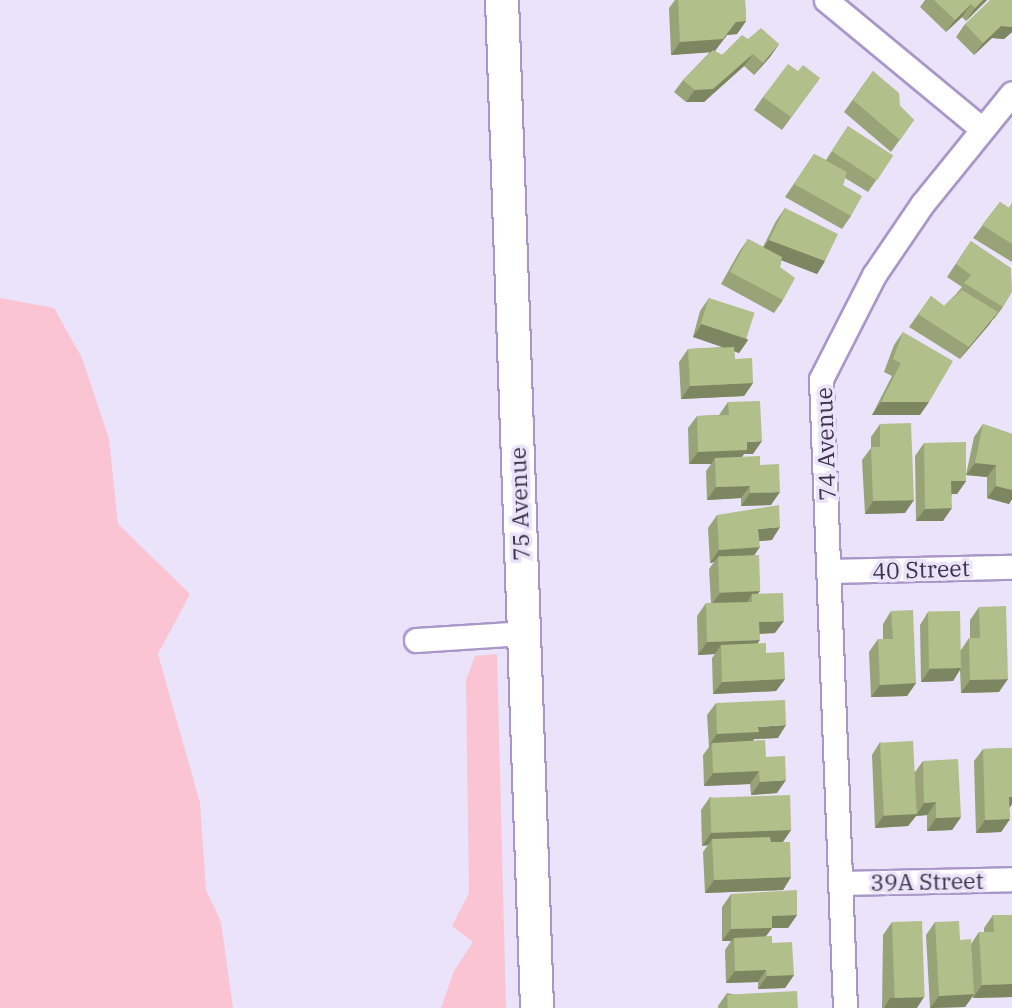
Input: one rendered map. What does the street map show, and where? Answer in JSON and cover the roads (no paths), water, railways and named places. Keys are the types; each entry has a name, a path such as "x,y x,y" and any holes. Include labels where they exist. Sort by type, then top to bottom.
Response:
{"main road":[{"name":"75 Avenue","path":"502,0 537,1008"}],"street":[{"path":"826,0 981,128"},
{"name":"74 Avenue","path":"845,1008 821,379 874,275 981,128 1012,93"},
{"name":"40 Street","path":"830,571 1012,566"},
{"path":"416,640 523,633"},
{"name":"39A Street","path":"842,883 1012,878"}]}
